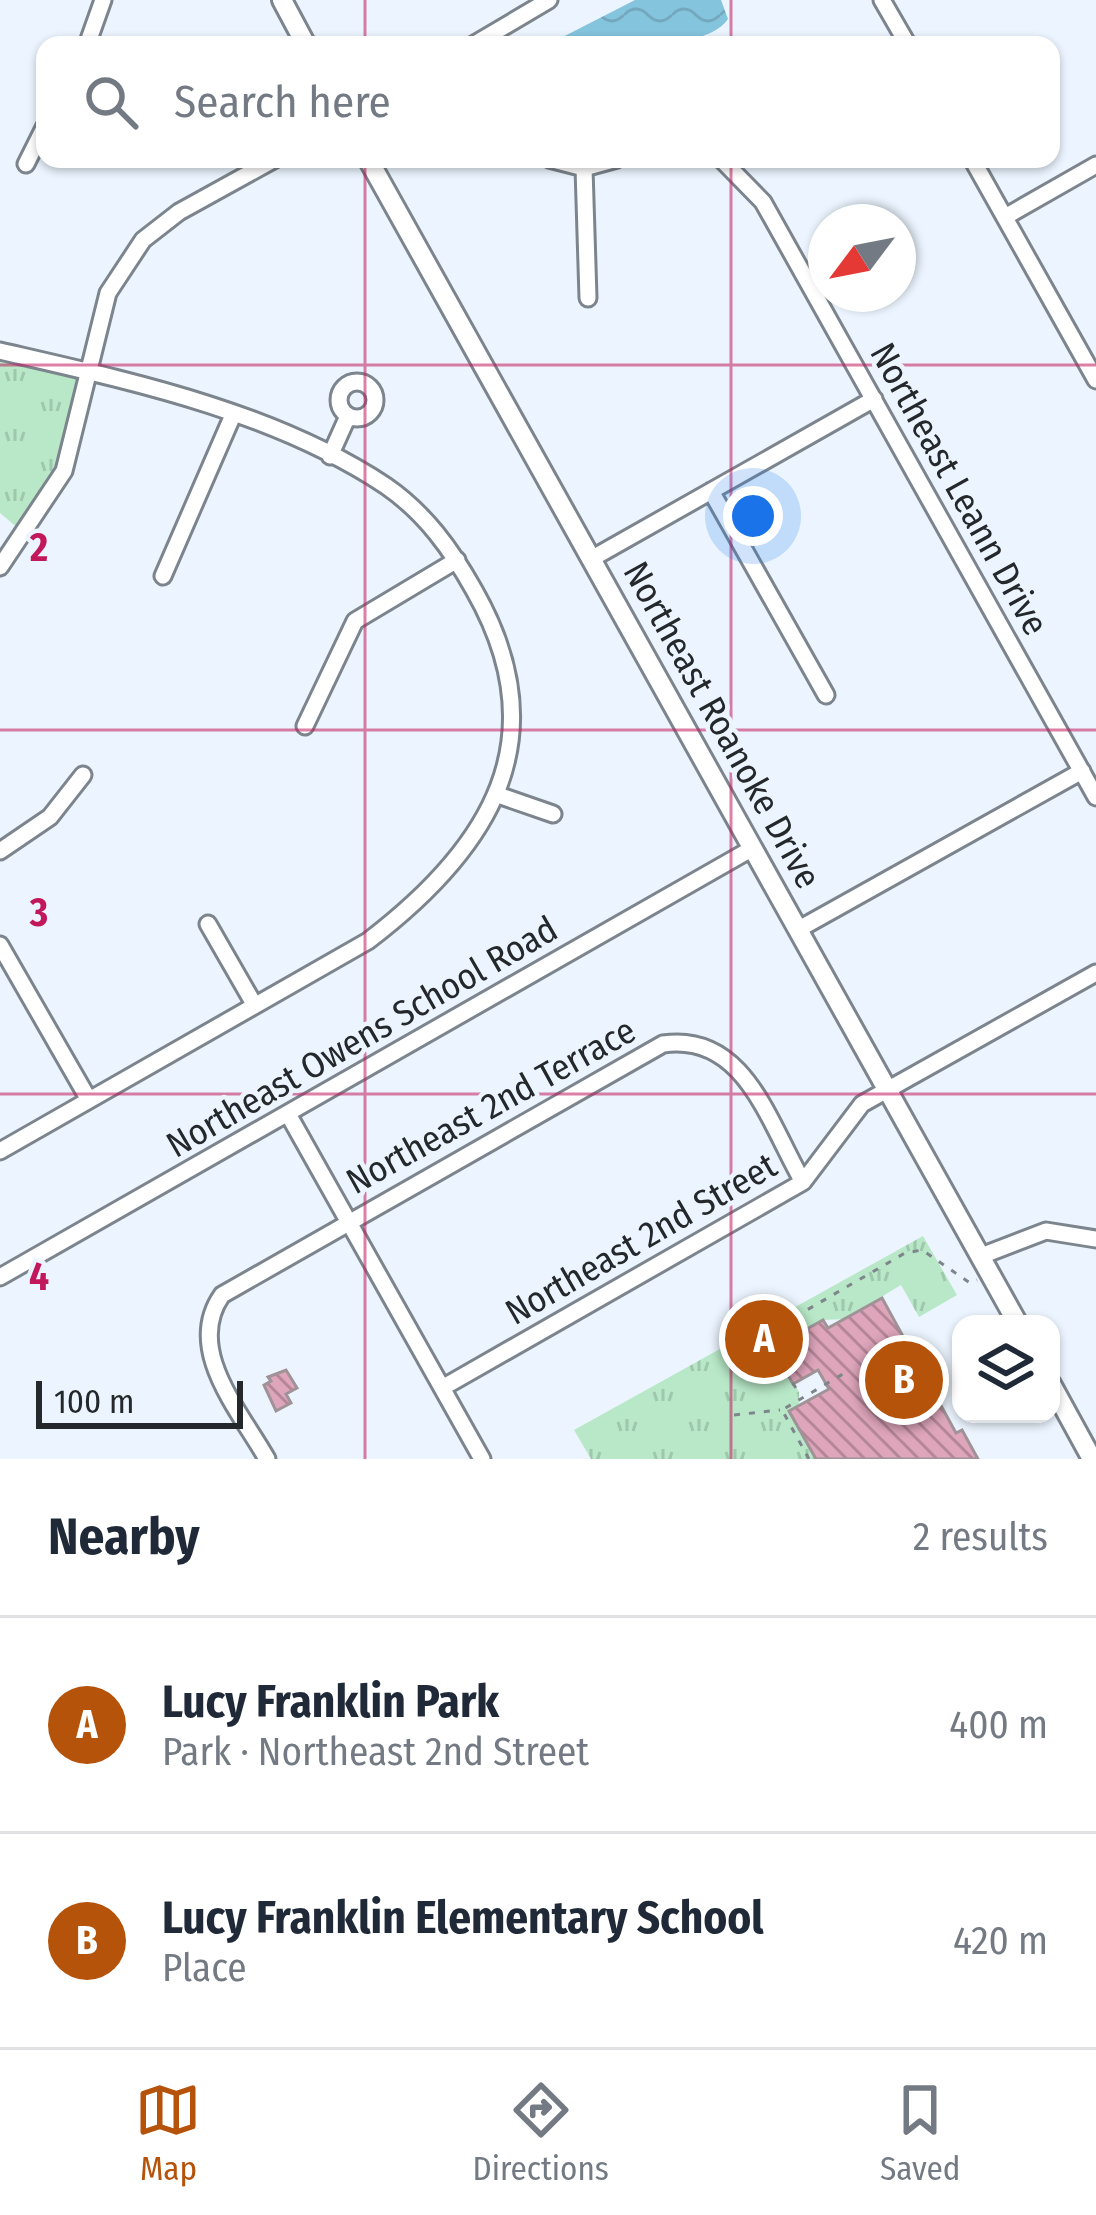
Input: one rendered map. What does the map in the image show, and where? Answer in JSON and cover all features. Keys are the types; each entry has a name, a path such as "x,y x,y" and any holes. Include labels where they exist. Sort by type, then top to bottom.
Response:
{"street":[{"path":"96,36 103,0"},
{"path":"282,0 301,36"},
{"path":"487,36 549,0"},
{"path":"882,0 903,36"},
{"path":"26,164 36,143"},
{"path":"1005,218 1096,165"},
{"path":"0,567 64,471 108,293 143,240 179,212 258,168"},
{"name":"Northeast Roanoke Drive","path":"373,168 1013,1315"},
{"path":"584,168 587,298"},
{"name":"Northeast Leann Drive","path":"730,168 763,202 1096,797"},
{"path":"977,168 1096,380"},
{"path":"0,350 184,392 330,456 387,487 429,522 457,560 501,644 511,740 498,795 442,881 409,910 368,941 0,1151"},
{"path":"591,559 874,399"},
{"path":"163,576 233,415"},
{"path":"330,456 348,416"},
{"path":"711,491 826,695"},
{"path":"304,726 355,621 457,560"},
{"path":"799,929 1082,771"},
{"path":"0,851 35,831 83,775"},
{"path":"498,795 553,814"},
{"name":"Northeast Owens School Road","path":"0,1277 753,848"},
{"path":"208,924 254,1004"},
{"path":"0,945 89,1100"},
{"name":"Northeast 2nd Street","path":"442,1388 803,1182 862,1104 1096,973"},
{"name":"Northeast 2nd Terrace","path":"266,1459 212,1361 207,1341 214,1307 233,1285 664,1044 699,1040 722,1051 738,1068 803,1182"},
{"path":"288,1114 482,1459"},
{"path":"981,1256 1046,1231 1096,1239"},
{"path":"1060,1400 1093,1459"}],"path":[{"path":"770,1332 905,1253 922,1250 970,1283 979,1279"},
{"path":"785,1370 801,1396"},
{"path":"734,1415 782,1410 848,1371"},
{"path":"782,1410 809,1459"}],"green space":[{"path":"0,351 87,370 64,471 26,535 0,513"},
{"path":"923,1236 957,1295 919,1317 901,1285 845,1319 823,1320 774,1348 799,1392 799,1405 789,1411 816,1459 591,1459 574,1430"}],"water":[{"path":"635,0 721,0 728,19 701,36 565,36"}],"building":[{"path":"882,1298 956,1433 962,1430 978,1459 816,1459 789,1411 829,1389 818,1370 793,1384 773,1348 823,1320 828,1328"},
{"path":"286,1370 297,1388 286,1394 291,1403 276,1411 264,1385 271,1381 268,1377"}],"place":[{"name":"Lucy Franklin Park","path":"764,1339"},
{"name":"Lucy Franklin Elementary School","path":"904,1380"}]}
